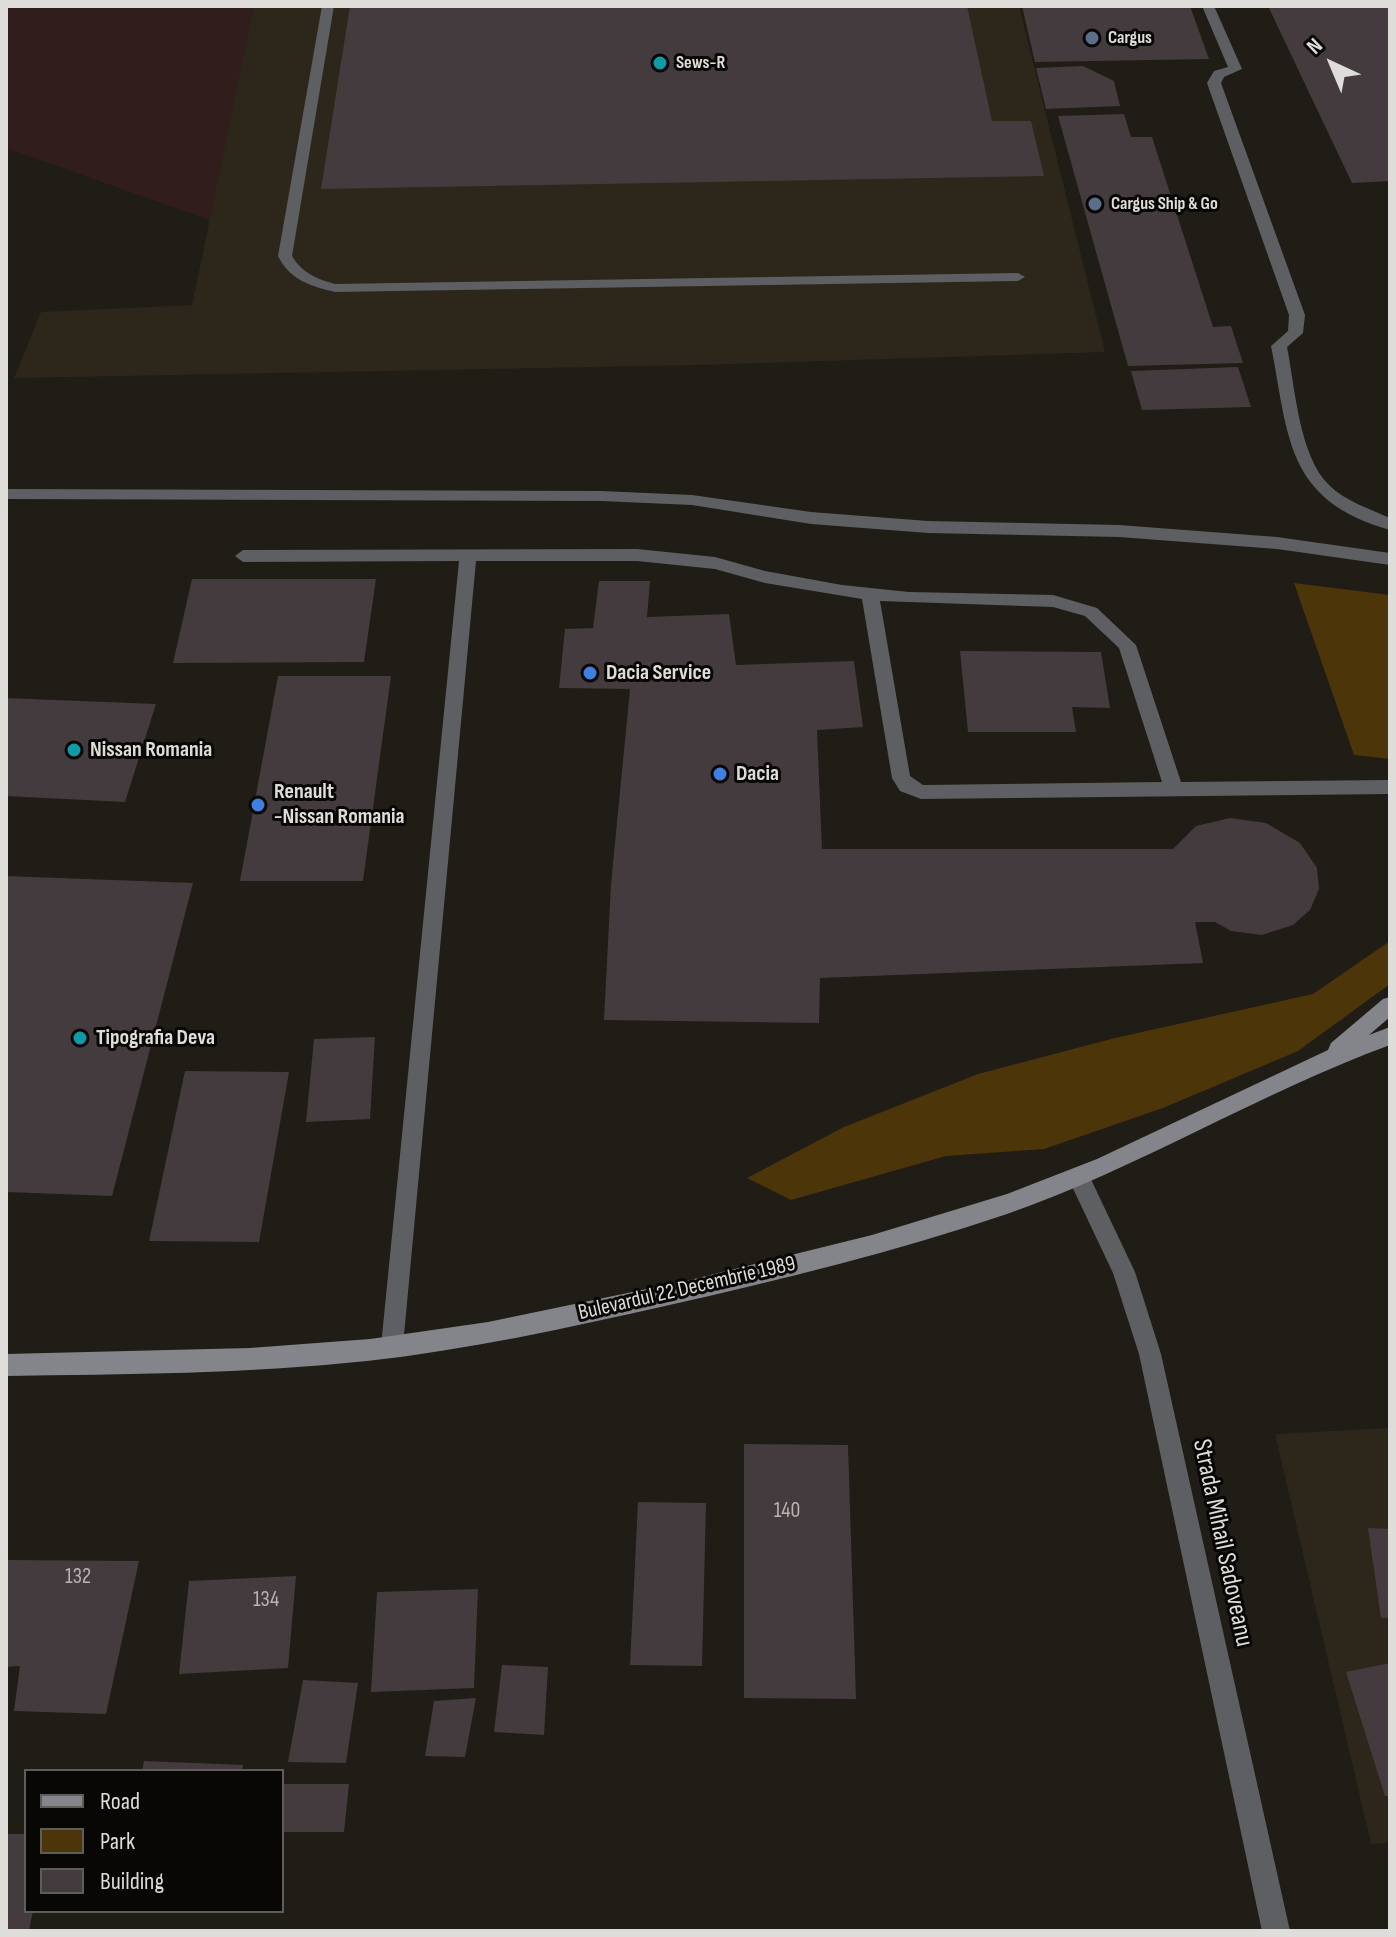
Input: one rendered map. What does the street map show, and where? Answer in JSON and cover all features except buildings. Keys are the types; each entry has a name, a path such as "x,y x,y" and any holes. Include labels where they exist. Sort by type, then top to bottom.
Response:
{"main road":[{"name":"Bulevardul 22 Decembrie 1989","path":"1330,1056 1390,1005"},
{"name":"Bulevardul 22 Decembrie 1989","path":"6,1365 332,1354 532,1325 708,1286 900,1235 1006,1204 1079,1178 1330,1056 1390,1036"}],"street":[{"path":"328,6 285,256 294,271 317,284 335,288 1018,277"},
{"path":"1208,6 1235,69 1219,74 1214,83 1297,315 1295,333 1279,346 1303,458 1322,488 1361,512 1390,524"},
{"path":"6,494 601,496 692,500 811,518 928,527 1119,531 1277,543 1390,559"},
{"path":"243,556 637,555 715,563 765,577 870,594 1053,601 1091,612 1127,645 1174,790"},
{"path":"392,1346 468,557"},
{"path":"870,594 901,778 907,786 921,792 1390,787"},
{"name":"Strada Mihail Sadoveanu","path":"1079,1178 1124,1272 1150,1354 1276,1931"}],"shaded area":[{"path":"6,6 273,6 229,227 9,149 6,158"},
{"path":"254,6 1019,6 1105,352 699,365 14,378 41,312 192,305"},
{"path":"1390,1428 1390,1843 1371,1844 1275,1434"}],"green space":[{"path":"1294,583 1390,595 1390,759 1354,755"},
{"path":"1390,941 1390,984 1298,1051 1163,1108 1044,1149 946,1156 791,1200 747,1178 844,1127 978,1074 1115,1038 1313,994"}],"place":[{"name":"Cargus","path":"1092,38"},
{"name":"Sews-R","path":"660,63"},
{"name":"Cargus Ship & Go","path":"1095,204"},
{"name":"Dacia Service","path":"590,673"},
{"name":"Nissan Romania","path":"74,750"},
{"name":"Dacia","path":"720,774"},
{"name":"Renault -Nissan Romania","path":"258,805"},
{"name":"Tipografia Deva","path":"80,1038"}]}
